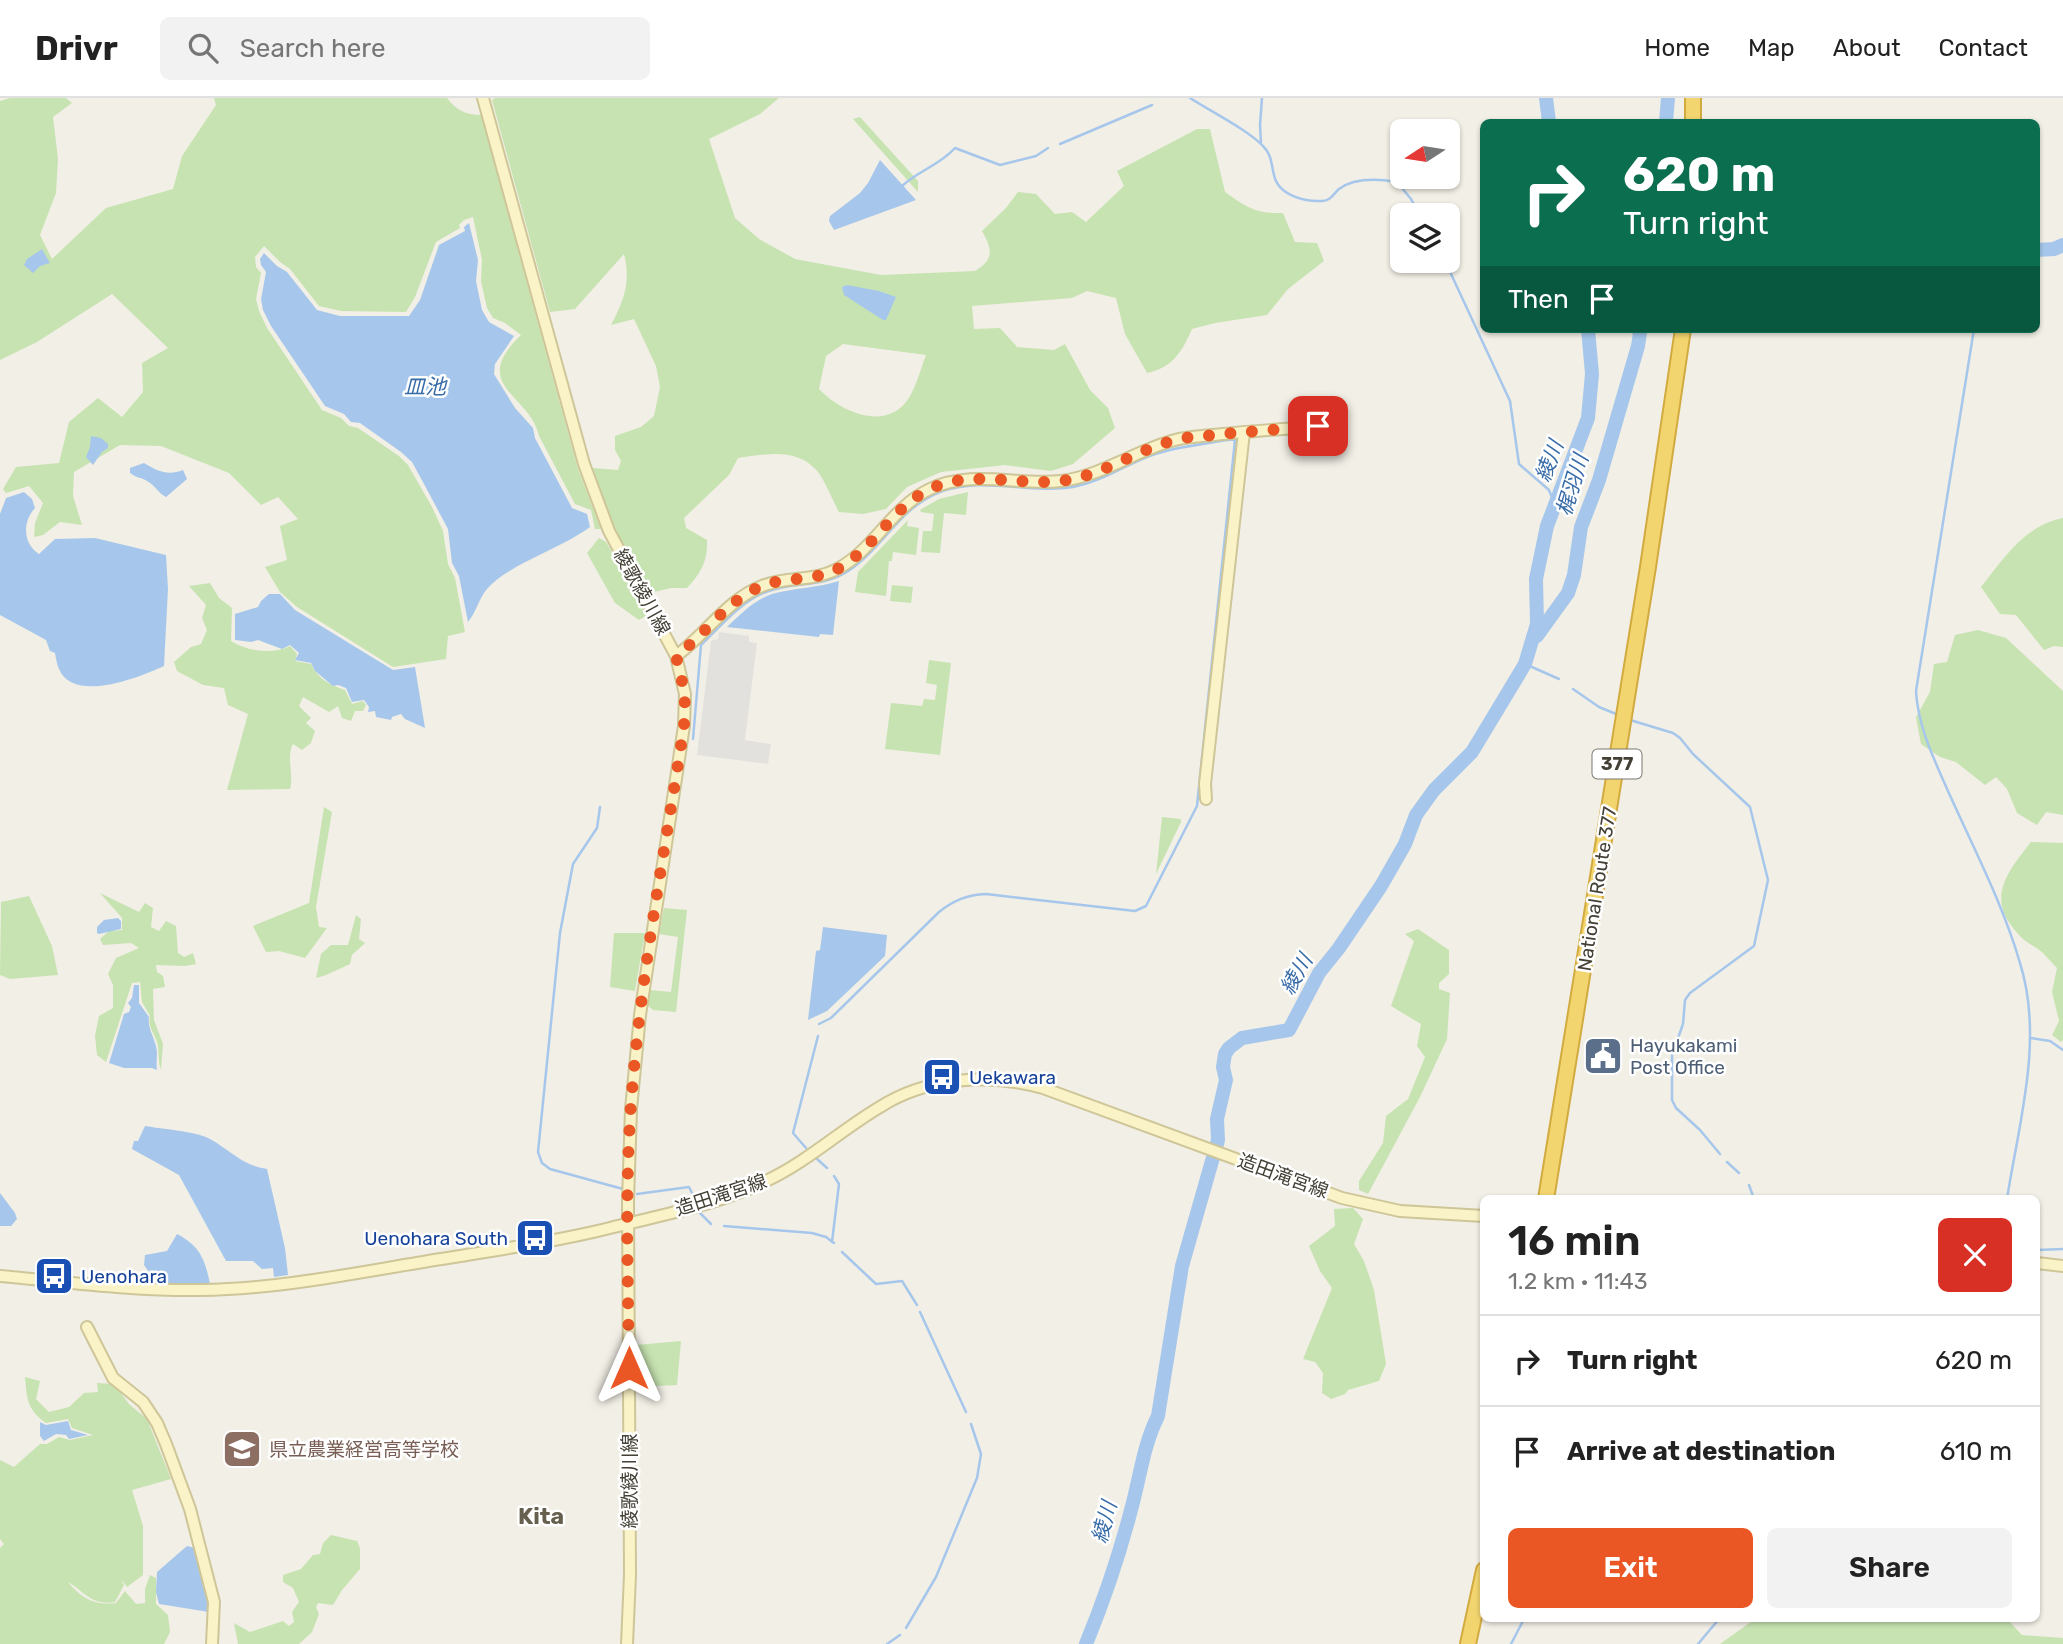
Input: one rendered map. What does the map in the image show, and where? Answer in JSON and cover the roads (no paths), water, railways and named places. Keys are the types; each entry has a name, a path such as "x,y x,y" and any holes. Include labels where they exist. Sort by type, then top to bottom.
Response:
{"highway":[{"path":"1693,98 1693,119"},
{"name":"National Route 377","path":"1547,1195 1648,567 1682,333"},
{"path":"1468,1644 1480,1588"}],"main road":[{"name":"綾歌綾川線","path":"483,98 592,488 622,559 676,656 685,694 684,726 640,1015 629,1133 630,1575 627,1644"},
{"path":"676,656 736,602 760,586 812,578 837,569 853,558 913,498 951,481 1063,481 1111,467 1175,440 1318,426"},
{"path":"1206,799 1205,784 1244,432"},
{"name":"造田滝宮線","path":"0,1276 153,1290 248,1288 295,1283 537,1244 724,1198 780,1174 888,1102 925,1087 974,1080 1014,1080 1069,1096 1342,1198 1400,1211 1480,1216"},
{"path":"2040,1263 2063,1266"},
{"path":"87,1326 113,1378 143,1402 158,1423 190,1509 214,1602 212,1644"}],"water":[{"path":"880,160 916,200 834,230 829,221 830,216 860,193"},
{"name":"皿池","path":"469,223 478,260 476,281 482,310 489,322 514,336 495,364 494,374 515,408 533,428 535,438 572,508 587,514 590,527 496,580 484,593 468,622 459,576 452,563 448,529 412,462 360,423 351,422 344,414 325,406 263,310 261,299 266,272 260,259 264,253 287,272 317,310 340,316 409,316 420,300 439,245 465,231 464,227"},
{"path":"42,249 50,263 40,266 33,273 24,265 27,259"},
{"path":"847,285 896,297 886,320 844,295 842,287"},
{"path":"91,436 101,438 108,444 108,448 93,465 86,457"},
{"path":"144,463 163,472 183,470 187,479 166,497 150,483 130,473 130,468"},
{"path":"24,492 32,499 35,508 26,526 27,539 39,554 55,539 95,538 166,555 168,589 164,666 108,685 78,685 67,679 59,669 55,653 50,651 46,640 0,615 0,514 6,498"},
{"path":"839,581 833,635 820,634 819,637 727,627 748,608 772,594"},
{"path":"269,594 280,594 295,610 393,670 415,667 425,728 405,719 401,714 391,720 376,717 375,711 368,712 369,707 364,700 352,702 346,688 333,686 315,671 311,663 295,660 299,653 290,645 282,649 258,640 235,640 235,614 258,607"},
{"path":"118,918 121,921 121,929 97,933 97,927 104,920"},
{"path":"823,927 887,935 885,956 827,1011 808,1020 816,951 820,950"},
{"path":"134,985 139,985 139,1003 149,1017 157,1052 157,1070 124,1068 109,1063 124,1014 129,1012 131,1007 128,1003 132,998"},
{"path":"145,1126 204,1136 244,1161 267,1169 285,1248 288,1275 274,1277 273,1268 262,1269 253,1261 226,1261 179,1175 132,1149 134,1141 138,1141"},
{"path":"0,1193 17,1219 11,1226 0,1226"},
{"path":"177,1234 191,1243 200,1254 210,1284 157,1283 144,1265 145,1255 167,1251"},
{"path":"68,1421 71,1430 88,1435 69,1439 66,1435 56,1434 44,1441 40,1436 40,1422 46,1425"},
{"path":"187,1546 195,1548 204,1579 209,1612 159,1604 156,1592 157,1572"}],"waterway":[{"path":"1190,98 1239,127 1263,146 1270,156 1276,182 1293,196 1325,201 1352,182 1390,181 1397,182 1413,203"},
{"path":"1261,143 1262,98"},
{"name":"綾川","path":"1546,98 1549,119"},
{"path":"1666,119 1668,98"},
{"path":"1060,144 1152,105"},
{"path":"902,186 955,148 1000,165 1036,156 1048,148"},
{"name":"梶羽川","path":"2040,250 2063,245"},
{"path":"1451,273 1510,401 1519,464 1549,490 1555,505"},
{"name":"綾川","path":"1086,1644 1116,1561 1145,1450 1158,1416 1182,1266 1218,1140 1217,1119 1226,1080 1223,1067 1225,1054 1242,1038 1289,1030 1319,973 1381,886 1405,844 1416,815 1434,790 1472,752 1525,664 1537,624 1536,579 1547,526 1588,418 1592,374 1588,333"},
{"name":"梶羽川","path":"1537,636 1568,593 1574,575 1581,527 1599,480 1640,333"},
{"path":"1973,333 1916,691 1928,742 2005,919 2027,992 2030,1051 2023,1111 2008,1195"},
{"path":"693,739 701,645 731,615 757,596 787,586 828,580 848,571 872,551 914,507 926,499 956,487 973,485 1056,489 1073,487 1100,479 1160,453 1235,440 1197,806 1146,906 1135,911 986,894 961,899 939,912 831,1018 819,1024"},
{"path":"1525,664 1559,679"},
{"path":"1573,689 1599,707 1616,714"},
{"path":"1630,720 1673,733 1680,738 1693,754 1750,807 1768,880 1754,946 1690,993 1685,1000 1683,1024 1672,1055 1672,1100 1676,1108 1700,1130 1720,1154"},
{"path":"600,807 597,828 573,864 560,933 538,1152 542,1163 550,1169 623,1189"},
{"path":"806,1148 793,1133 818,1036"},
{"path":"2031,1038 2050,1041 2063,1050"},
{"path":"816,1158 827,1168"},
{"path":"1727,1162 1739,1173"},
{"path":"832,1242 839,1184 834,1176"},
{"path":"1749,1185 1753,1195"},
{"path":"637,1194 689,1187 694,1197"},
{"path":"700,1213 711,1224"},
{"path":"724,1226 812,1233 826,1237 834,1243"},
{"path":"2040,1250 2063,1249"},
{"path":"842,1252 876,1284 902,1281 917,1305"},
{"path":"920,1312 966,1412"},
{"path":"906,1628 936,1577 977,1478 981,1454 971,1424"},
{"path":"1511,1644 1522,1622"},
{"path":"1698,1644 1716,1622"},
{"path":"887,1644 900,1635"}],"place":[{"name":"Hayukakami Post Office","path":"1603,1056"},
{"name":"Uekawara","path":"942,1077"},
{"name":"Uenohara South","path":"535,1238"},
{"name":"Uenohara","path":"54,1276"},
{"name":"県立農業経営高等学校","path":"242,1449"}],"district":[{"name":"Kita","path":"541,1516"}]}
